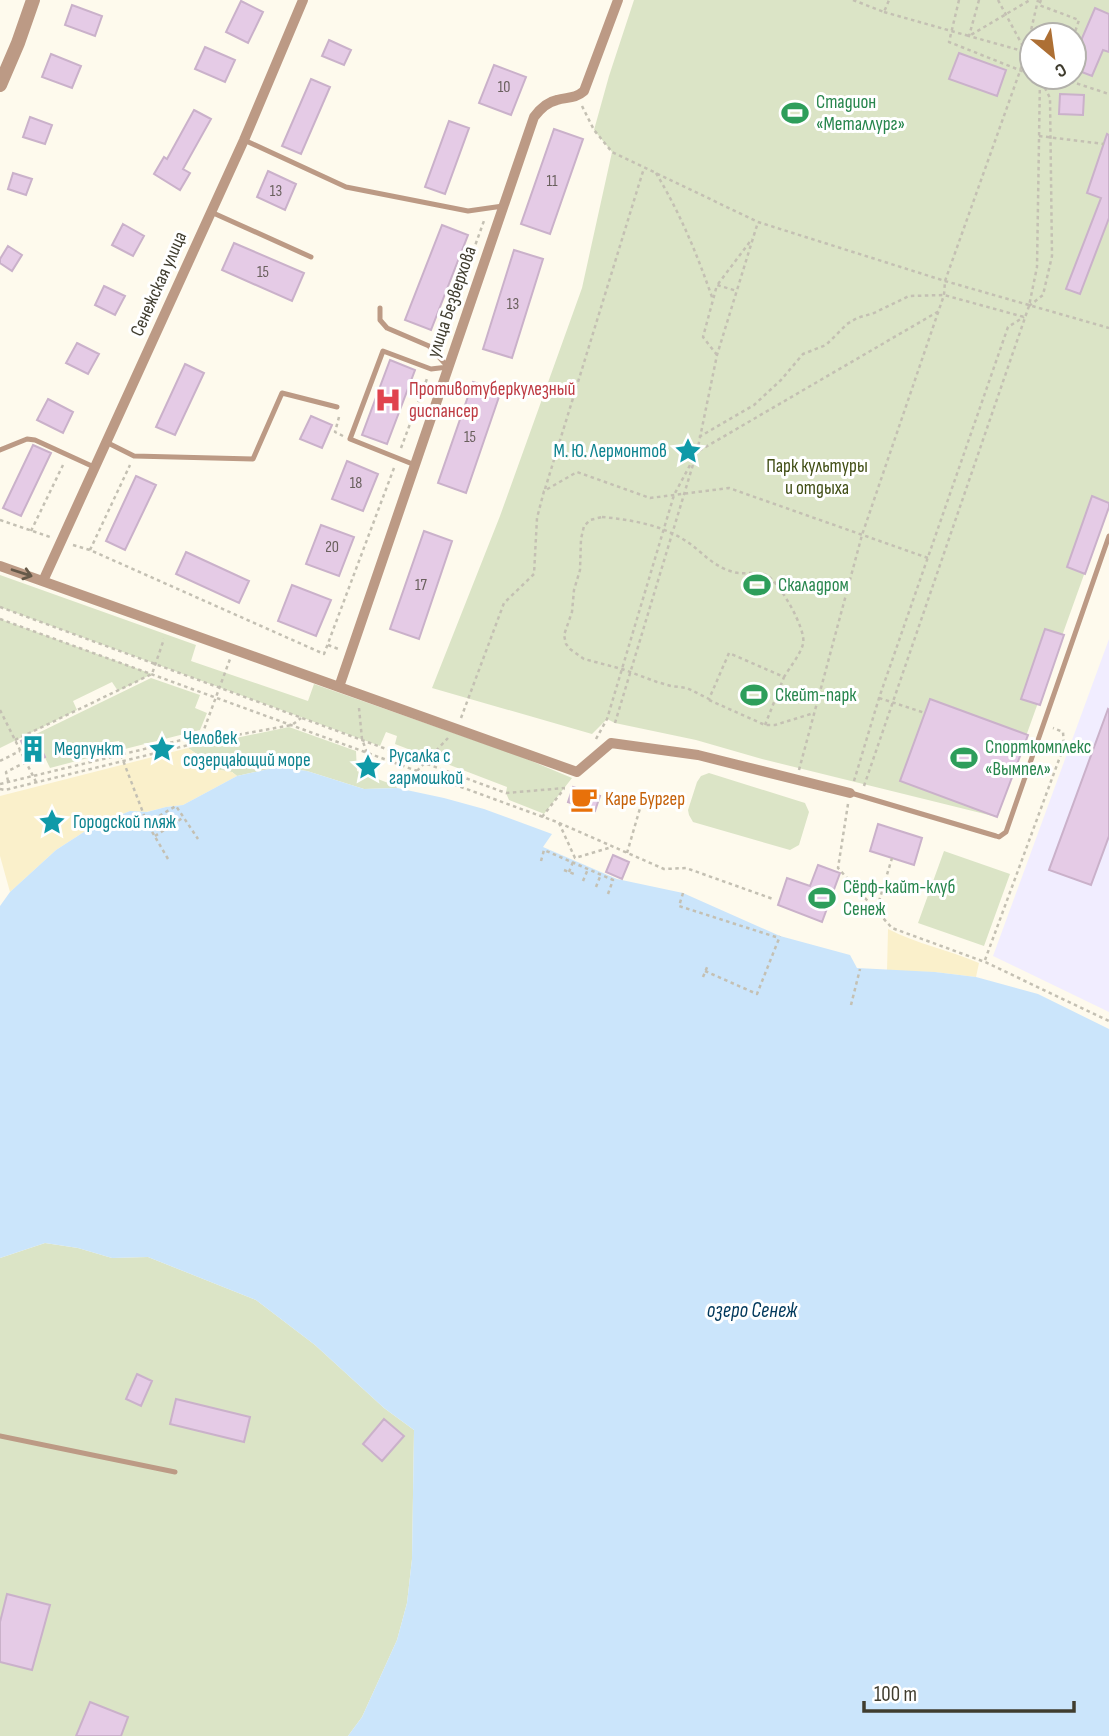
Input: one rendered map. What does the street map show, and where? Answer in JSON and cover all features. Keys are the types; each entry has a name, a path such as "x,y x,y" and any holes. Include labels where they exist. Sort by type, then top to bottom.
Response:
{"street":[{"path":"0,85 3,69 33,0"},
{"name":"Сенежская улица","path":"43,581 244,139 303,0"},
{"path":"578,97 584,91 618,0"},
{"name":"улица Безверхова","path":"339,687 534,117 556,100 578,97"},
{"path":"0,566 576,772 611,743 698,755 856,794"}],"lane":[{"path":"244,139 346,187 468,211 503,206"},
{"path":"211,212 311,257"},
{"path":"380,309 380,320 387,328 429,346 449,366"},
{"path":"415,465 350,439 383,351 431,369 449,366"},
{"path":"106,442 134,456 253,459 282,393 337,407"},
{"path":"0,450 27,439 35,440 95,468"},
{"path":"856,794 999,836 1006,832 1109,537"},
{"path":"0,1436 175,1472"}],"path":[{"path":"853,0 884,12 1018,50"},
{"path":"884,12 889,0"},
{"path":"959,0 949,42 1018,70"},
{"path":"969,36 979,0"},
{"path":"998,0 1018,38"},
{"path":"969,36 1030,0"},
{"path":"1040,0 1039,5 1079,21"},
{"path":"1034,21 1040,0"},
{"path":"796,779 863,535 939,311 945,281 1018,77"},
{"path":"1088,87 1109,94"},
{"path":"1040,91 1037,267 1029,306 893,702 845,816 838,867 892,928 985,962 1109,1021"},
{"path":"1029,306 1043,295 1052,256 1050,98 1047,91"},
{"path":"578,97 594,130 612,152 758,222 945,281 1109,328"},
{"path":"1039,136 1104,144"},
{"path":"417,771 457,729 503,603 534,574 537,519 544,491 644,168"},
{"path":"656,173 690,236 713,300"},
{"path":"437,353 489,208"},
{"path":"615,723 697,452 717,355 758,222"},
{"path":"717,355 702,337 717,285 754,236"},
{"path":"717,285 737,290"},
{"path":"699,437 754,405 781,380 803,354 826,345 847,324 909,296 944,295 1024,317"},
{"path":"595,740 607,719 674,495 697,452 939,311"},
{"path":"856,794 879,698 1009,327 1024,317"},
{"path":"0,520 90,551 324,654 431,369"},
{"path":"337,407 340,414 335,432 350,439"},
{"path":"31,531 68,455"},
{"path":"90,551 134,456"},
{"path":"544,491 577,472 650,498 729,488 928,558"},
{"path":"765,725 784,677 803,645 796,618 773,580 767,575 739,573 718,566 673,533 634,520 602,517 590,520 584,526 581,539 580,570 574,590 572,612 564,635 570,649 584,659 664,684 687,688 765,725 775,725 814,713"},
{"path":"0,607 506,793 565,788 542,817"},
{"path":"0,618 559,823 664,869 686,868 773,899"},
{"path":"15,740 152,674 168,625"},
{"path":"202,735 234,649"},
{"path":"709,699 729,653 784,677"},
{"path":"357,693 362,740 367,753"},
{"path":"879,698 925,713"},
{"path":"0,710 37,783"},
{"path":"0,787 5,790 209,740 292,726 302,717"},
{"path":"985,962 1064,746 1063,732 1044,724"},
{"path":"0,787 33,776 202,735 209,740"},
{"path":"0,761 20,751"},
{"path":"121,755 147,823 168,859"},
{"path":"8,783 6,772 26,762"},
{"path":"626,853 645,791"},
{"path":"147,823 176,806 198,839"},
{"path":"155,836 184,817"},
{"path":"559,823 574,860 569,872"},
{"path":"574,860 613,847"},
{"path":"541,860 544,850 574,860 613,880 608,894"},
{"path":"876,910 892,858"},
{"path":"583,881 588,869"},
{"path":"564,870 575,874"},
{"path":"596,887 601,874"},
{"path":"683,893 679,906 779,937 757,994 705,971"},
{"path":"703,978 708,965"},
{"path":"851,1005 860,969"}],"shaded area":[{"path":"1109,639 1109,1012 993,956"}],"green space":[{"name":"Парк культуры и отдыха","path":"634,0 1109,0 1109,505 997,817 607,719 592,734 432,688 500,516 582,288 612,152 594,130"},
{"path":"0,575 196,645 191,661 308,701 314,684 522,757 572,778 544,814 509,800 507,787 395,744 397,736 386,732 380,746 0,607"},
{"path":"0,619 152,674 118,691 112,682 73,701 77,710 0,748"},
{"path":"151,678 200,695 195,708 207,713 200,730 121,750 119,741 106,743 107,753 50,768 34,735"},
{"path":"289,727 356,751 357,771 397,788 364,789 307,771 278,767 237,776 232,772 220,770 188,748"},
{"path":"709,773 805,803 809,812 799,845 790,850 693,822 688,810 697,782 701,776"},
{"path":"944,851 1010,874 984,946 918,923"},
{"path":"45,1243 78,1248 112,1258 148,1257 256,1300 315,1345 384,1408 414,1430 412,1559 407,1603 397,1640 362,1717 348,1736 0,1736 0,1258"}],"sand":[{"name":"Городской пляж","path":"188,748 220,770 232,772 237,776 183,805 146,812 130,811 90,828 56,850 10,892 0,856 0,796"},
{"path":"888,929 979,963 976,977 935,972 887,971"}],"water":[{"name":"озеро Сенеж","path":"278,767 307,771 364,789 397,788 484,809 552,834 543,847 617,879 683,893 780,936 850,955 857,968 976,977 1038,994 1109,1029 1109,1736 348,1736 362,1717 397,1640 407,1603 412,1559 414,1430 384,1408 315,1345 256,1300 148,1257 112,1258 78,1248 45,1243 0,1258 0,906 10,892 56,850 90,828 130,811 147,812 183,805 237,776"}],"building":[{"path":"241,1 263,12 248,43 226,32"},
{"path":"72,5 102,16 95,36 65,25"},
{"path":"1095,8 1109,14 1109,52 1103,50 1092,76 1088,74 1088,24"},
{"path":"329,40 351,50 344,65 322,56"},
{"path":"205,47 235,60 225,82 195,69"},
{"path":"959,53 1006,70 997,96 949,79"},
{"path":"51,54 81,66 72,88 42,77"},
{"path":"494,65 526,77 511,115 479,103"},
{"path":"311,79 330,87 301,154 282,146"},
{"path":"1060,94 1084,95 1083,115 1059,114"},
{"path":"194,110 211,119 183,169 190,173 180,190 154,174 164,157 167,159"},
{"path":"30,117 52,125 45,144 23,137"},
{"path":"449,121 469,128 445,194 425,187"},
{"path":"554,129 583,139 550,234 521,224"},
{"path":"1107,134 1109,218 1080,294 1066,289 1101,198 1087,193"},
{"path":"268,171 296,184 285,210 257,197"},
{"path":"13,173 32,179 26,195 8,189"},
{"path":"123,224 144,236 133,256 112,245"},
{"path":"442,225 468,235 431,330 405,320"},
{"path":"234,243 304,273 292,301 222,270"},
{"path":"8,246 22,255 12,271 0,263"},
{"path":"514,250 543,259 512,358 483,349"},
{"path":"104,286 125,296 115,315 95,305"},
{"path":"77,343 99,354 88,374 66,363"},
{"path":"390,360 415,370 387,444 362,435"},
{"path":"185,364 204,373 175,435 156,427"},
{"path":"473,382 501,391 466,493 438,483"},
{"path":"48,399 73,412 63,433 37,420"},
{"path":"311,416 332,425 322,448 300,439"},
{"path":"33,445 51,453 21,516 3,508"},
{"path":"347,461 378,474 363,511 332,499"},
{"path":"136,476 156,485 125,550 106,541"},
{"path":"1092,496 1109,503 1109,507 1085,574 1067,567"},
{"path":"321,525 354,537 339,576 306,564"},
{"path":"424,531 452,541 419,639 390,629"},
{"path":"186,552 249,581 239,603 176,574"},
{"path":"292,585 331,600 316,636 278,621"},
{"path":"1045,629 1064,635 1040,705 1021,699"},
{"name":"Спорткомплекс «Вымпел»","path":"930,699 1028,735 997,817 900,781"},
{"path":"1108,709 1109,836 1091,885 1049,870"},
{"name":"Медпункт","path":"34,735 45,757 32,763 21,741"},
{"name":"Каре Бургер","path":"573,787 600,796 595,811 568,802"},
{"path":"878,824 922,838 914,865 870,851"},
{"path":"613,855 629,862 622,879 606,872"},
{"path":"818,865 840,873 822,922 778,905 787,878 810,886"},
{"path":"137,1374 152,1381 141,1406 126,1399"},
{"path":"176,1399 250,1417 244,1442 170,1424"},
{"path":"384,1419 404,1436 382,1461 363,1444"},
{"path":"7,1594 50,1605 32,1670 0,1662 0,1622"},
{"path":"90,1702 128,1717 121,1736 76,1736"}],"place":[{"name":"Стадион «Металлург»","path":"795,113"},
{"name":"Противотуберкулезный диспансер","path":"388,400"},
{"name":"М. Ю. Лермонтов","path":"688,451"},
{"name":"Скаладром","path":"757,585"},
{"name":"Скейт-парк","path":"754,695"},
{"name":"Медпункт","path":"33,749"},
{"name":"Человек созерцающий море","path":"162,749"},
{"name":"Спорткомплекс «Вымпел»","path":"964,758"},
{"name":"Русалка с гармошкой","path":"368,767"},
{"name":"Каре Бургер","path":"584,799"},
{"name":"Городской пляж","path":"52,822"},
{"name":"Сёрф-кайт-клуб Сенеж","path":"822,898"}]}
